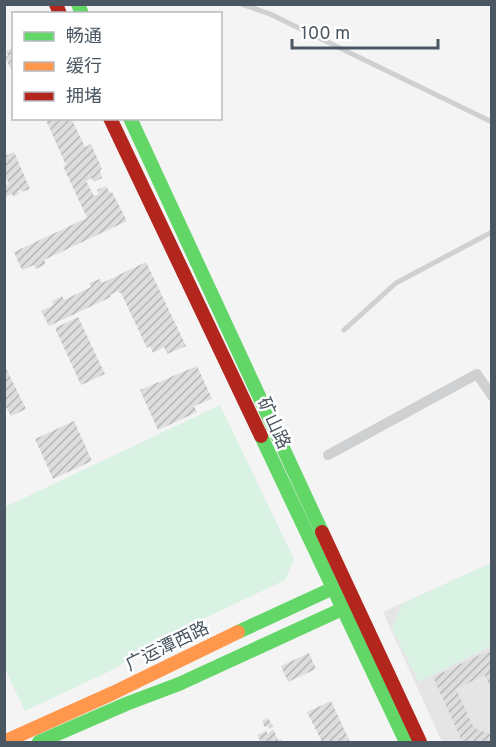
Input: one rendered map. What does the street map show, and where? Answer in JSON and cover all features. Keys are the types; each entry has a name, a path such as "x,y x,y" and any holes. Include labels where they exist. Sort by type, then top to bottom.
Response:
{"main road":[{"name":"矿山路","path":"111,120 349,606 420,742"},
{"name":"矿山路","path":"131,120 339,585"},
{"name":"广运潭西路","path":"4,742 339,585"},
{"name":"矿山路","path":"349,606 406,742"},
{"name":"广运潭西路","path":"39,742 126,704 179,684 349,606"}],"street":[{"path":"328,455 477,374 492,396"}],"lane":[{"path":"240,4 270,14 492,122"},
{"path":"344,330 396,283 492,232"}],"shaded area":[{"path":"491,563 491,742 442,742 383,612"}],"green space":[{"path":"220,405 294,559 285,580 161,639 112,670 25,711 5,669 5,507"},
{"path":"491,563 491,646 419,682 392,628 402,604"}],"building":[{"path":"12,48 12,71 5,57 8,56 6,51"},
{"path":"46,120 72,120 85,147 91,144 102,169 100,170 102,178 94,182 92,178 86,181 94,196 99,194 97,190 106,186 110,193 112,192 127,221 44,260 46,264 36,269 34,265 22,270 14,252 87,218 63,166 66,165"},
{"path":"14,152 30,189 18,191 19,194 13,197 12,194 4,197 4,186 9,184 4,174 4,156"},
{"path":"146,262 186,346 167,354 164,347 153,353 150,346 147,348 118,291 110,295 111,297 49,326 41,311 53,305 52,301 62,296 64,300 91,287 89,283 100,279 102,283"},
{"path":"78,317 105,374 81,385 55,328"},
{"path":"4,364 26,409 11,416 4,403"},
{"path":"197,366 212,399 194,406 197,412 158,430 140,390"},
{"path":"74,421 92,461 53,479 35,439"},
{"path":"492,649 492,690 485,675 456,689 474,728 492,735 492,742 465,742 462,741 433,677"},
{"path":"309,653 316,669 288,682 281,666"},
{"path":"331,701 350,742 322,742 307,712"},
{"path":"268,718 273,726 269,729 262,721"},
{"path":"273,729 278,740 281,739 283,742 261,742 257,735 266,731 268,734"}],"traffic: fast":[{"path":"78,4 81,12"},
{"path":"131,120 322,532"},
{"path":"261,436 406,742"},
{"path":"238,632 340,585"},
{"path":"39,742 126,704 179,684 351,605"}],"traffic: slow":[{"path":"4,742 113,693 238,632"}],"traffic: jam":[{"path":"56,4 59,12"},
{"path":"111,120 261,436"},
{"path":"322,532 420,742"}]}
